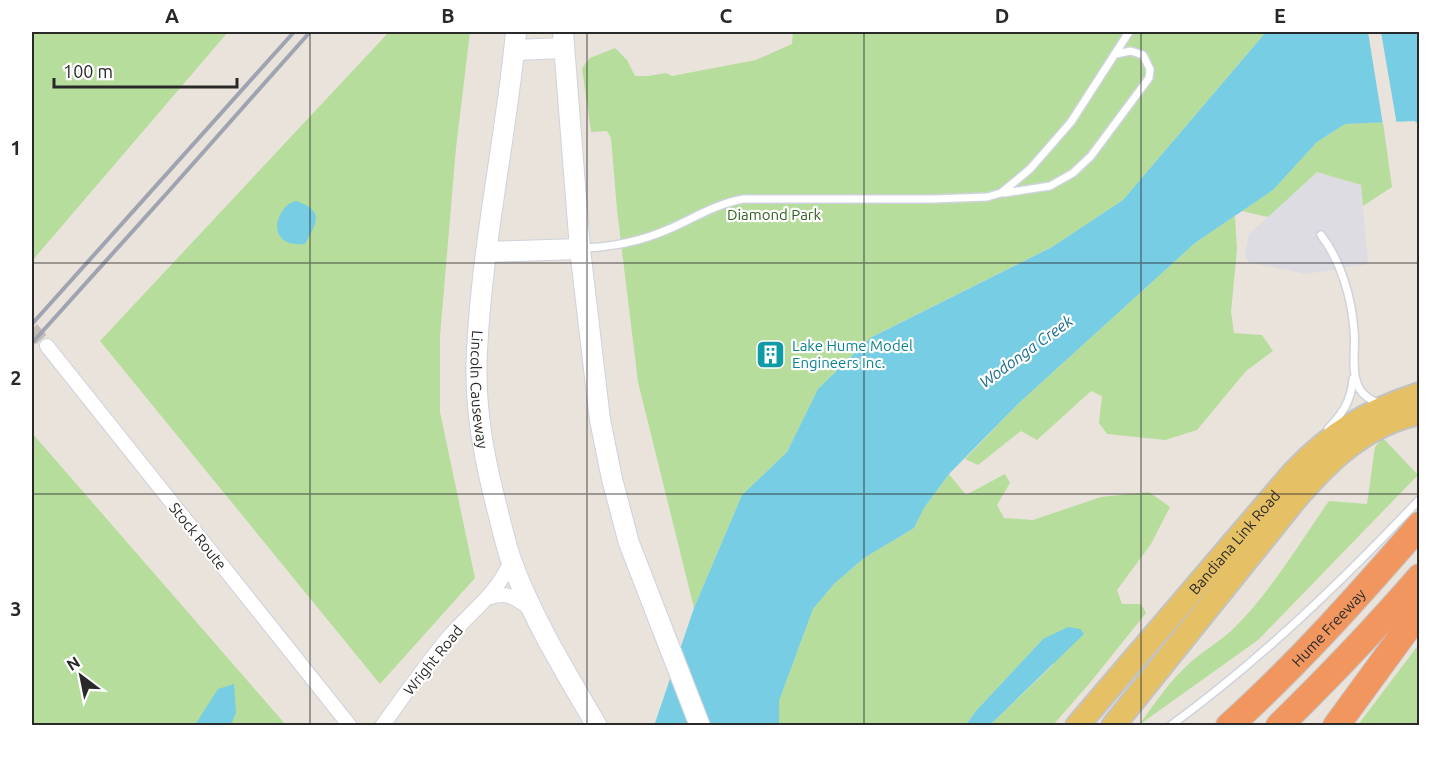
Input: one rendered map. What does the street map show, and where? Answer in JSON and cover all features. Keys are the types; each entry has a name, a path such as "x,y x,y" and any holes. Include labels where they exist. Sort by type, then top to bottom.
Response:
{"highway":[{"name":"Hume Freeway","path":"1229,726 1325,633 1419,525"},
{"path":"1279,726 1386,617 1419,577"},
{"path":"1336,726 1419,611"}],"main road":[{"path":"516,41 563,40 580,249 600,420 628,543 700,726"},
{"name":"Lincoln Causeway","path":"516,41 486,252 477,352 478,408 484,460 511,560 532,610 592,718"},
{"path":"486,252 580,249"},
{"name":"Bandiana Link Road","path":"1077,726 1312,453 1346,427 1389,404 1419,394"},
{"name":"Bandiana Link Road","path":"1113,726 1293,502 1323,468 1339,453 1368,433 1396,419 1419,413"}],"street":[{"name":"Stock Route","path":"47,346 350,726"},
{"name":"Wright Road","path":"382,726 447,639 503,578 511,560"},
{"path":"487,598 506,594 532,610"}],"lane":[{"path":"1001,193 1030,169 1065,130 1080,111 1129,32"},
{"path":"580,249 638,240 668,230 720,204 743,199 987,197 1001,193 1039,189 1059,182 1091,156 1149,78 1149,63 1143,55 1131,51 1116,54"},
{"path":"1312,453 1349,402 1354,368 1354,331 1350,303 1335,257 1321,235"},
{"path":"1354,368 1358,386 1365,395 1378,403 1389,404"},
{"path":"1170,726 1209,698 1296,624 1419,499"}],"shaded area":[{"path":"1317,172 1361,185 1368,264 1306,274 1248,262 1245,255 1249,234"}],"green space":[{"path":"32,32 228,32 32,261"},
{"path":"389,32 470,32 456,148 440,336 440,412 475,578 380,684 100,341"},
{"name":"Diamond Park","path":"793,32 1266,32 1123,200 1052,247 870,338 818,389 787,452 742,495 694,608 638,382 617,210 611,138 607,131 591,132 582,68 590,58 615,48 627,60 635,76 666,73 672,76 756,60 792,44"},
{"path":"1383,122 1392,187 1363,206 1361,185 1317,172 1268,217 1242,211 1273,190 1317,142 1345,124"},
{"path":"1235,216 1237,250 1231,312 1234,333 1262,335 1273,351 1246,371 1197,430 1165,440 1107,434 1099,423 1102,396 1091,391 1037,440 1021,431 978,465 965,459 1020,402 1195,243"},
{"path":"32,433 286,725 32,725"},
{"path":"1383,438 1418,475 1258,640 1139,725 1177,676 1192,661 1232,630 1259,600 1284,568 1329,501 1367,504 1375,447"},
{"path":"949,474 966,495 1005,474 1010,483 997,505 1004,518 1033,520 1101,497 1149,492 1170,507 1151,544 1117,590 1122,604 1141,604 1146,613 1053,725 990,725 1053,665 1043,639 975,712 966,725 779,725 779,701 813,609 834,584 864,558 914,528 924,508"},
{"path":"1419,644 1419,725 1358,725"}],"water":[{"name":"Wodonga Creek","path":"1266,32 1419,32 1419,124 1414,121 1345,124 1317,142 1273,190 1195,243 1020,402 949,474 924,508 914,528 864,558 834,584 813,609 779,701 779,725 654,726 694,608 742,495 787,452 818,389 870,338 1052,247 1123,200"},
{"path":"296,201 315,213 315,224 305,244 283,240 278,233 279,217 289,204"},
{"path":"1068,627 1080,629 1084,634 990,725 966,725 975,712 1043,639"},
{"path":"234,684 236,713 231,725 195,725 218,689"}],"pier":[{"path":"1368,32 1381,32 1397,125 1383,125"}],"tunnel":[{"path":"32,329 47,346"}],"railway":[{"path":"32,324 294,32"},
{"path":"32,343 310,32"}],"place":[{"name":"Lake Hume Model Engineers Inc.","path":"771,354"}]}
